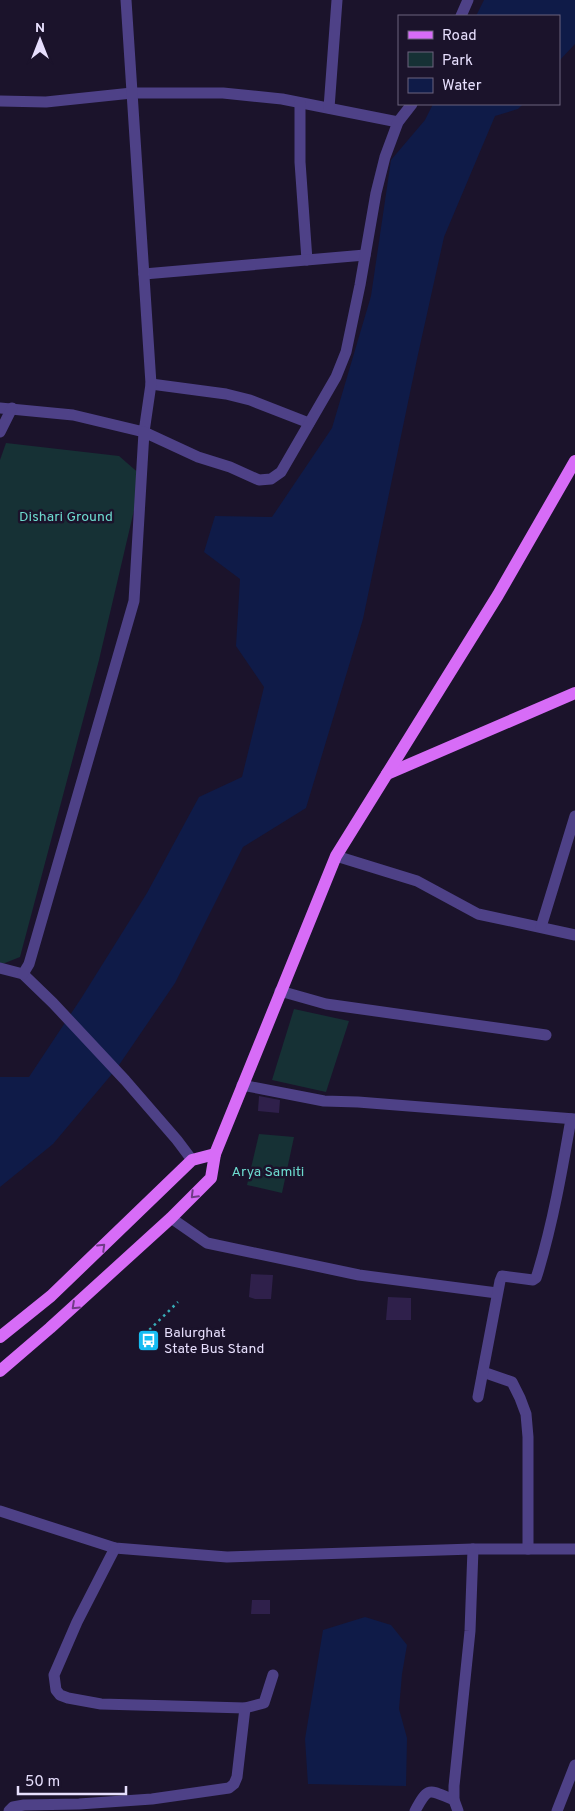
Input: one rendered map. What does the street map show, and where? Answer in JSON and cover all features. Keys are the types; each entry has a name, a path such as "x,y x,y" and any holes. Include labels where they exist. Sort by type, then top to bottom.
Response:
{"main road":[{"path":"0,1371 50,1328 211,1178 214,1154 336,856 498,595 575,461"},
{"path":"387,774 575,693"},
{"path":"0,1336 51,1296 192,1160 214,1154"}],"street":[{"path":"23,974 28,964 134,601 144,432 151,384 126,0"},
{"path":"329,108 337,0"},
{"path":"461,15 468,0"},
{"path":"0,101 46,102 132,93 223,93 300,102 398,122"},
{"path":"300,102 300,162 307,260"},
{"path":"0,408 73,414 144,432 198,457 230,467 259,480 271,479 280,472 310,423 336,377 346,352 376,193 385,157 398,122 411,105"},
{"path":"144,274 365,255"},
{"path":"151,384 226,394 250,400 310,423"},
{"path":"0,432 12,408"},
{"path":"542,927 570,848 575,816"},
{"path":"336,856 417,881 478,914 575,935"},
{"path":"0,968 23,974 53,1003 125,1080 192,1160"},
{"path":"280,991 326,1004 546,1035"},
{"path":"242,1085 324,1101 573,1119 557,1203 536,1278 527,1280 502,1276 500,1281 478,1397"},
{"path":"170,1218 207,1244 359,1275 497,1293"},
{"path":"483,1372 512,1382 526,1414 528,1437 528,1548"},
{"path":"0,1510 115,1548 227,1557 473,1549 575,1549"},
{"path":"115,1548 77,1622 54,1675 56,1690 60,1694 68,1698 101,1704 245,1708 264,1703 273,1675"},
{"path":"456,1805 454,1786 470,1631 473,1549"},
{"path":"10,1811 17,1806 152,1799 229,1788 234,1784 237,1777 245,1708"},
{"path":"557,1811 575,1765"},
{"path":"415,1811 423,1795 429,1792 433,1792 456,1805"}],"path":[{"path":"140,1338 178,1302"}],"green space":[{"name":"Dishari Ground","path":"6,443 119,456 142,476 99,660 20,957 0,965 0,460"},
{"path":"294,1009 349,1021 326,1092 272,1080"},
{"name":"Arya Samiti","path":"259,1134 294,1137 282,1193 247,1185"}],"water":[{"path":"484,0 575,0 575,44 560,60 560,15 476,15"},
{"path":"432,105 522,105 518,109 495,116 444,237 363,619 306,808 243,847 175,983 117,1068 53,1144 0,1187 0,1077 29,1077 147,893 199,797 242,777 264,687 236,646 240,579 204,552 215,516 272,517 332,428 371,296 391,160 425,120"},
{"path":"365,1617 391,1625 407,1645 399,1709 407,1738 406,1786 308,1784 305,1739 323,1630"}],"building":[{"path":"259,1096 280,1100 279,1113 258,1111"},
{"path":"251,1274 273,1275 271,1299 249,1297"},
{"path":"388,1297 411,1298 411,1320 386,1320"},
{"path":"252,1600 270,1600 270,1614 251,1614"}],"place":[{"name":"Balurghat State Bus Stand","path":"148,1340"}]}
